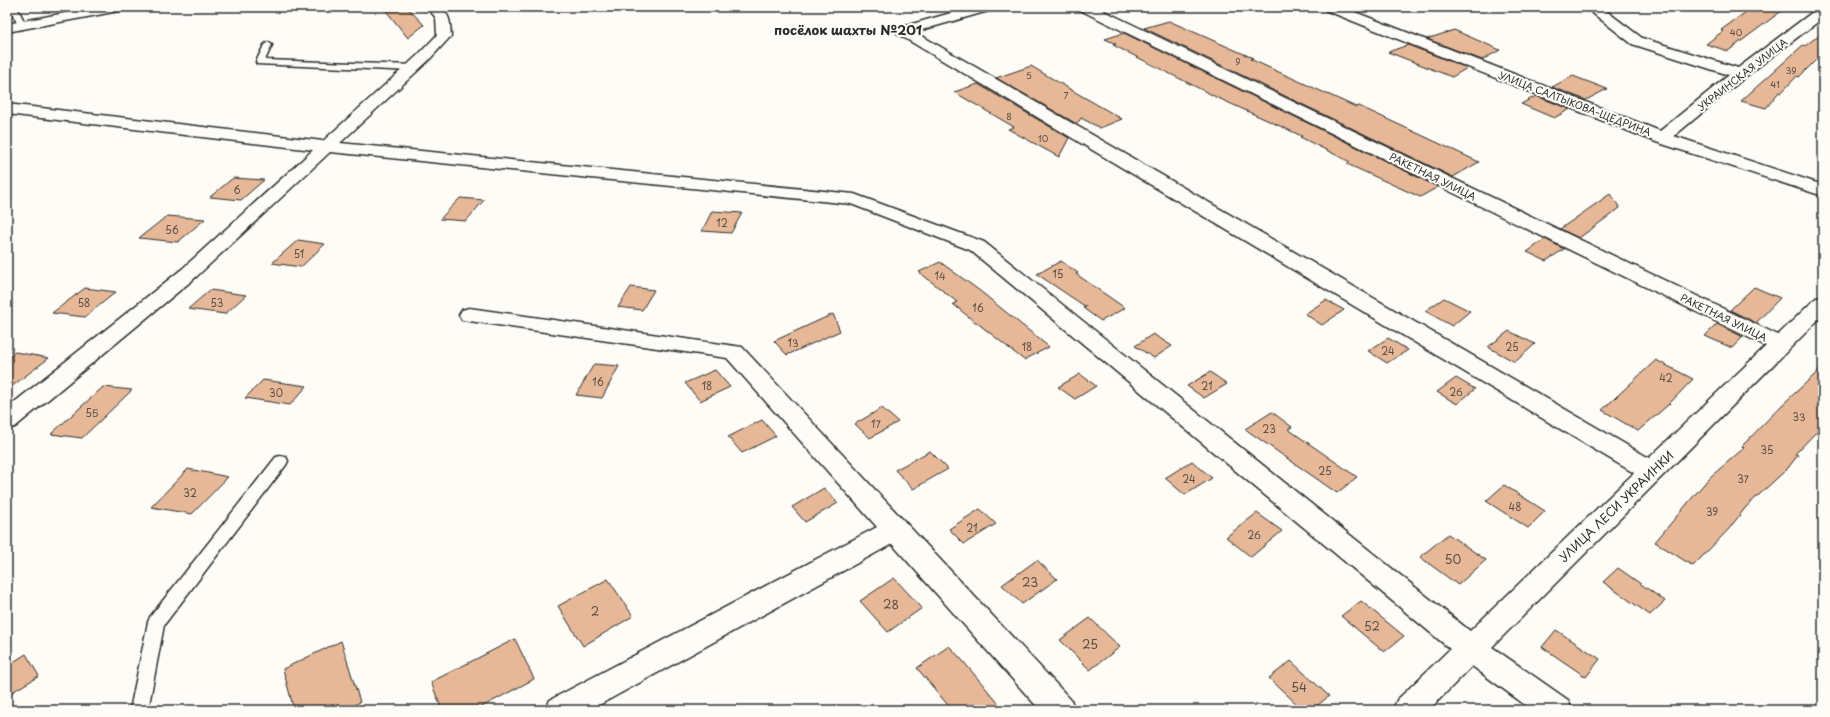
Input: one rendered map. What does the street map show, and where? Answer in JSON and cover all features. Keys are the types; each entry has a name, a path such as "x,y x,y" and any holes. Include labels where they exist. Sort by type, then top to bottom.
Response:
{"street":[{"path":"7,28 119,7"},
{"path":"7,421 189,273 328,148 413,68 444,36 443,17 434,7"},
{"path":"987,7 903,31 1651,471"},
{"name":"РАКЕТНАЯ УЛИЦА","path":"1085,7 1781,345"},
{"name":"УЛИЦА САЛТЫКОВА-ЩЕДРИНА","path":"1330,7 1662,138 1823,190"},
{"path":"1592,7 1637,41 1740,74"},
{"name":"УКРАИНСКАЯ УЛИЦА","path":"1662,138 1740,74 1823,11"},
{"path":"7,108 328,148 854,199 977,246 1470,649 1557,710"},
{"name":"УЛИЦА ЛЕСИ УКРАИНКИ","path":"1408,710 1823,303"},
{"path":"468,315 734,352 1060,710"},
{"path":"561,710 896,530"}],"lane":[{"path":"13,7 22,25"},
{"path":"268,45 260,62 413,68"},
{"path":"139,710 156,622 281,461"}],"building":[{"path":"383,7 407,7 424,25 408,38"},
{"path":"1753,7 1787,7 1728,51 1706,44 1723,31 1721,30"},
{"path":"1169,21 1253,58 1250,59 1356,107 1359,106 1479,162 1453,177 1144,28"},
{"path":"1454,30 1500,50 1482,60 1427,39"},
{"path":"1823,32 1823,48 1819,52 1823,53 1799,77 1797,76 1781,93 1779,92 1766,108 1741,101 1803,45 1805,46"},
{"path":"1124,33 1438,187 1420,197 1347,164 1350,162 1300,137 1302,136 1216,97 1113,45 1116,44 1105,39"},
{"path":"1408,45 1467,68 1452,77 1388,52"},
{"path":"1031,66 1122,119 1100,128 1081,118 1077,124 996,78"},
{"path":"1573,76 1607,89 1586,100 1552,87"},
{"path":"978,84 1069,138 1059,157 1008,129 1014,127 954,92"},
{"path":"1536,96 1570,109 1554,118 1521,104"},
{"path":"233,178 264,180 241,200 210,197"},
{"path":"1610,194 1620,208 1579,238 1560,229"},
{"path":"460,198 484,200 466,221 440,219"},
{"path":"712,211 742,213 731,233 702,231"},
{"path":"167,216 205,219 178,242 139,238"},
{"path":"1545,239 1564,249 1546,261 1527,252"},
{"path":"298,240 325,244 301,267 272,263"},
{"path":"1061,261 1078,273 1076,274 1125,308 1101,321 1083,308 1086,307 1037,274"},
{"path":"940,262 980,291 1049,347 1024,360 975,322 953,304 957,302 919,272"},
{"path":"631,287 654,290 642,310 618,307"},
{"path":"1754,287 1780,298 1756,323 1730,310"},
{"path":"85,288 116,292 85,317 52,313"},
{"path":"210,290 246,295 225,314 188,309"},
{"path":"1444,298 1470,311 1452,326 1425,311"},
{"path":"1326,300 1344,310 1322,325 1305,314"},
{"path":"833,314 840,331 787,355 774,341"},
{"path":"1717,324 1743,337 1732,348 1705,336"},
{"path":"1509,331 1535,344 1515,362 1488,347"},
{"path":"1153,334 1172,346 1154,358 1135,346"},
{"path":"1388,338 1408,350 1387,363 1368,351"},
{"path":"15,352 49,358 7,390 7,358"},
{"path":"1656,360 1693,379 1668,405 1638,431 1602,410"},
{"path":"594,364 619,366 602,398 576,395"},
{"path":"1823,367 1823,425 1795,454 1798,455 1788,468 1746,507 1728,530 1693,566 1655,542 1709,478 1744,448 1742,446 1782,405"},
{"path":"715,370 730,387 700,401 685,383"},
{"path":"1210,372 1227,384 1204,398 1187,386"},
{"path":"1080,374 1096,386 1075,399 1058,387"},
{"path":"1456,378 1475,389 1457,404 1437,392"},
{"path":"263,380 307,386 290,405 245,398"},
{"path":"103,387 132,390 82,438 51,434"},
{"path":"882,408 898,422 870,438 855,424"},
{"path":"1272,412 1292,427 1288,429 1357,477 1337,493 1245,429"},
{"path":"762,420 776,436 742,453 728,437"},
{"path":"930,451 948,469 913,489 895,470"},
{"path":"1192,461 1212,478 1185,495 1165,478"},
{"path":"188,469 228,477 192,514 151,507"},
{"path":"1504,485 1545,511 1528,528 1486,501"},
{"path":"824,488 838,503 805,522 792,507"},
{"path":"980,509 996,524 964,544 949,529"},
{"path":"1257,513 1282,531 1251,557 1226,537"},
{"path":"1448,534 1486,560 1458,585 1420,557"},
{"path":"1037,560 1057,579 1022,604 1002,585"},
{"path":"1618,568 1665,601 1650,615 1603,582"},
{"path":"894,578 922,608 888,632 860,601"},
{"path":"608,579 633,616 583,646 558,606"},
{"path":"1361,601 1404,636 1384,652 1341,616"},
{"path":"1090,618 1120,647 1090,670 1060,640"},
{"path":"1556,630 1600,659 1586,677 1542,647"},
{"path":"515,639 534,679 476,710 442,710 431,682"},
{"path":"341,641 360,702 344,710 294,710 283,669"},
{"path":"949,646 1004,710 952,710 917,668"},
{"path":"26,654 39,676 7,695 7,666"},
{"path":"1291,661 1329,696 1312,710 1303,710 1269,678"}],"district":[{"name":"посёлок шахты №201","path":"848,29"}]}
